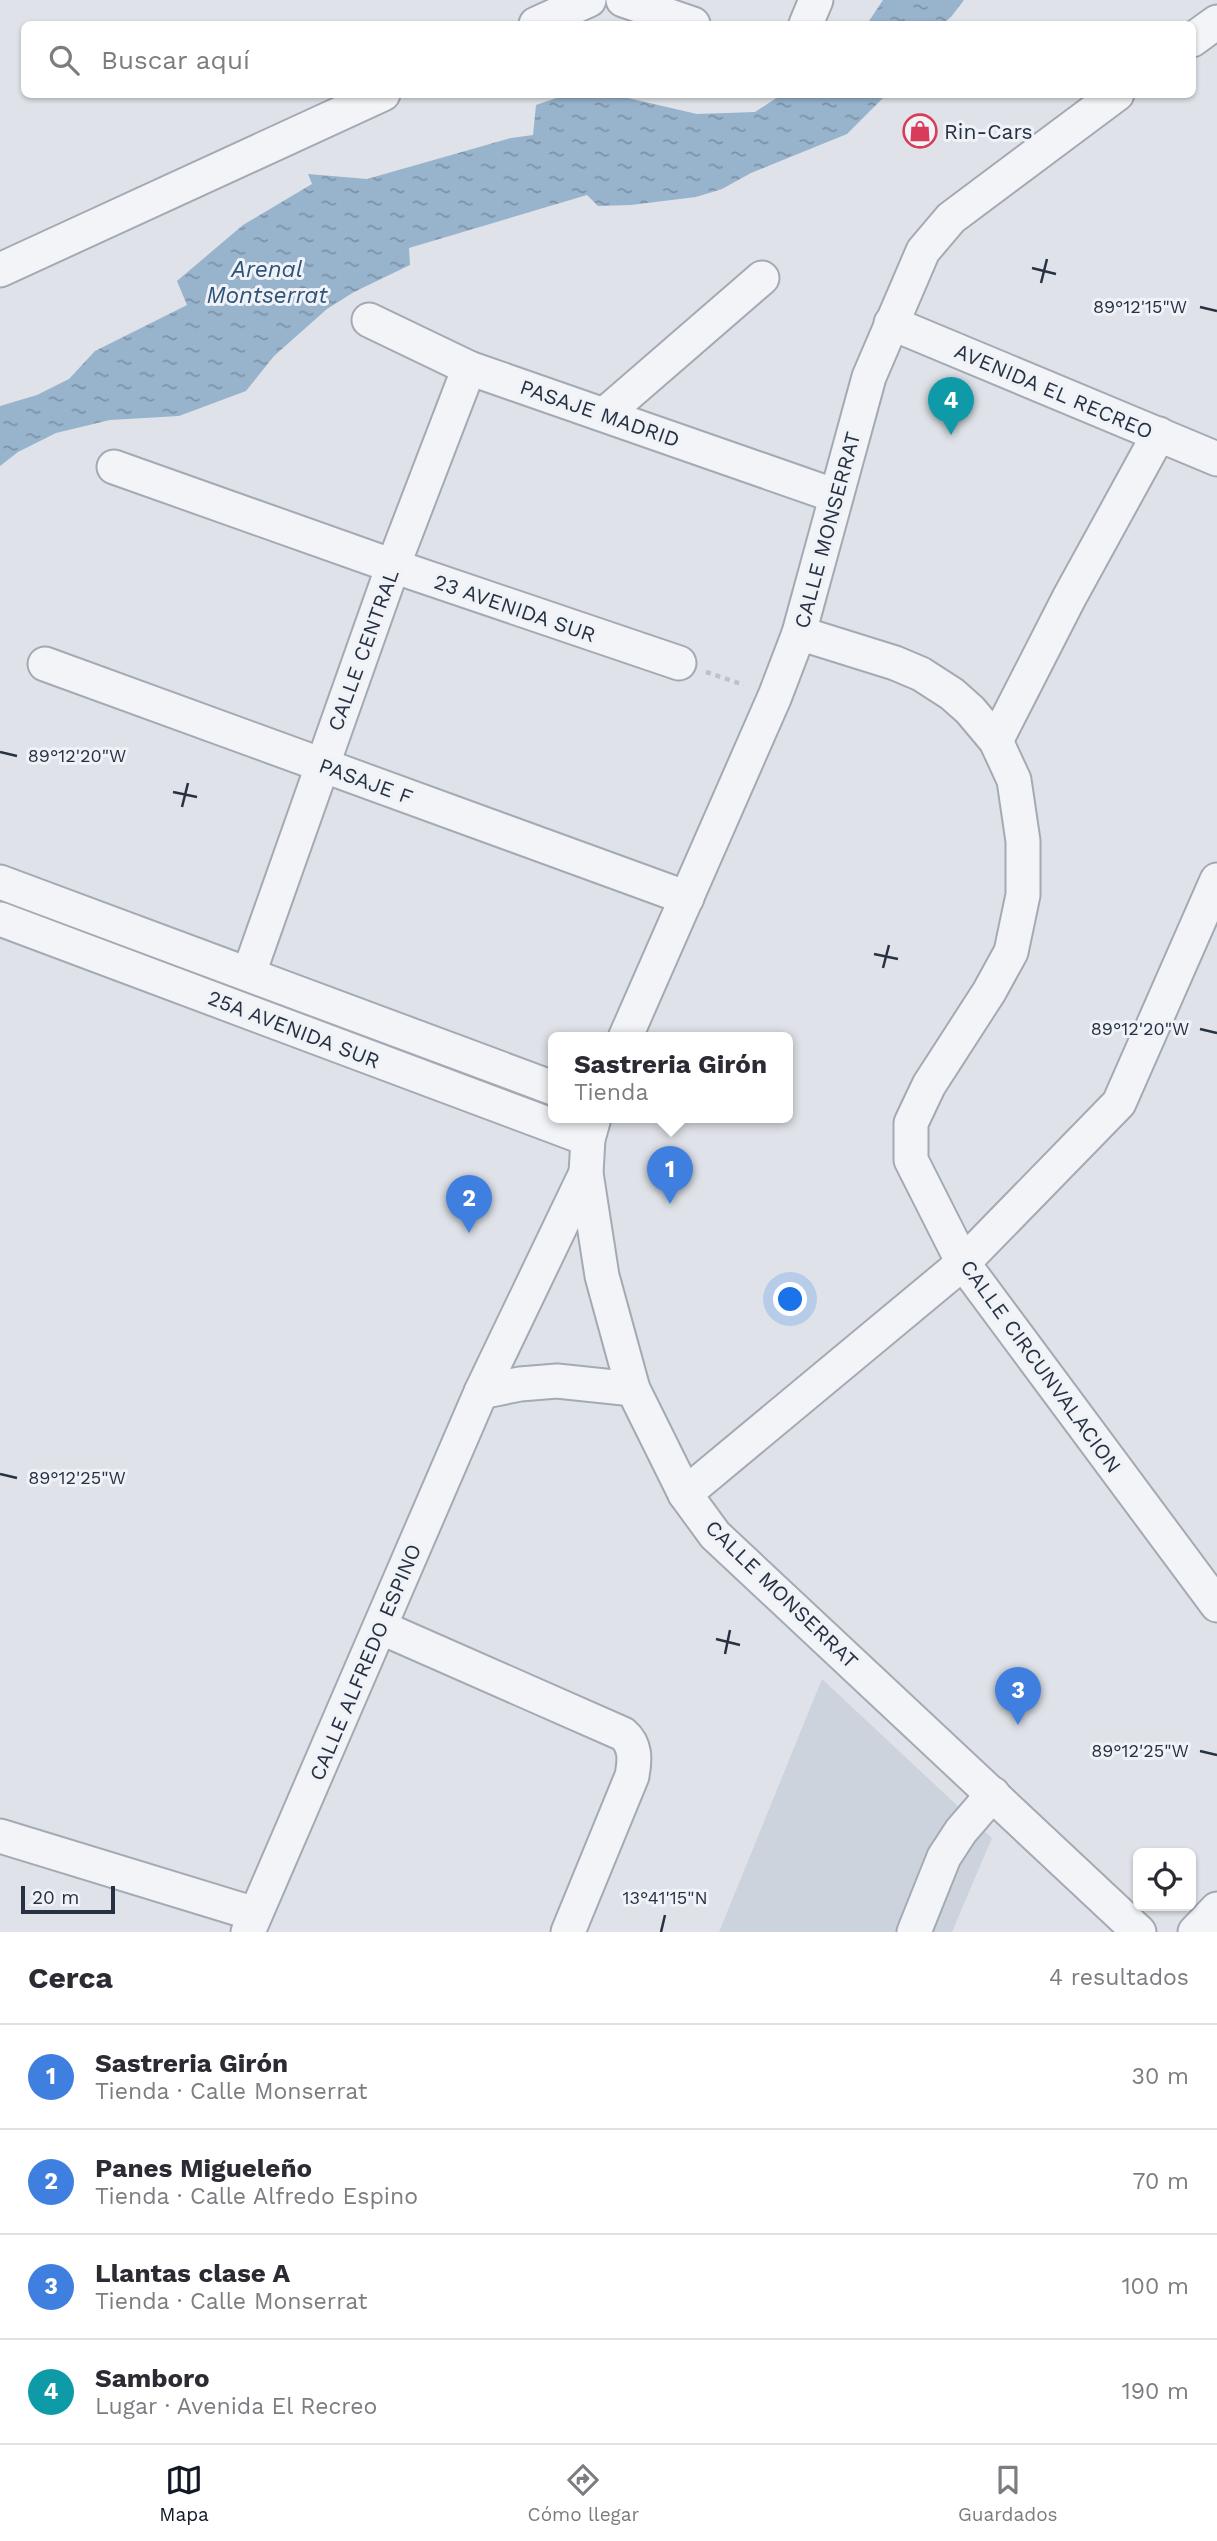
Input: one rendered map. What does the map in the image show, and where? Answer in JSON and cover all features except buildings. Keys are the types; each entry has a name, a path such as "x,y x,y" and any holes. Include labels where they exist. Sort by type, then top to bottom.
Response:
{"street":[{"path":"543,21 589,0"},
{"path":"623,0 684,21"},
{"path":"807,21 816,0"},
{"path":"1196,37 1217,22"},
{"path":"0,270 374,98"},
{"name":"CALLE MONSERRAT","path":"628,1032 775,696 799,632 869,377 923,251 951,218 1112,98"},
{"path":"605,414 762,278"},
{"name":"PASAJE MADRID","path":"369,320 469,368 836,495"},
{"name":"AVENIDA EL RECREO","path":"891,323 1217,459"},
{"name":"CALLE CENTRAL","path":"249,974 393,566 469,368"},
{"path":"996,741 1069,598 1159,434"},
{"name":"23 AVENIDA SUR","path":"114,467 679,663"},
{"name":"CALLE CIRCUNVALACION","path":"799,632 921,674 961,702 996,741 1014,780 1023,841 1023,895 1011,952 989,992 929,1085 911,1123 911,1160 963,1263 1217,1605"},
{"name":"PASAJE F","path":"46,664 687,898"},
{"path":"685,1494 963,1263 1119,1102 1217,880"},
{"name":"25A AVENIDA SUR","path":"0,882 548,1086"},
{"name":"25A AVENIDA SUR","path":"0,919 548,1114"},
{"name":"25A AVENIDA SUR","path":"574,1123 591,1129"},
{"name":"CALLE MONSERRAT","path":"591,1129 586,1173 602,1276 633,1390 685,1494 715,1535 1139,1932"},
{"name":"CALLE ALFREDO ESPINO","path":"252,1923 481,1392 586,1173"},
{"path":"481,1392 520,1384 557,1381 633,1390"},
{"path":"380,1627 623,1734 630,1742 634,1761 631,1781 568,1932"},
{"path":"914,1932 944,1857 961,1831 993,1794"},
{"path":"0,1836 252,1923"},
{"path":"1195,1932 1217,1909"}],"path":[{"path":"679,663 775,696"}],"shaded area":[{"path":"822,1679 992,1838 952,1932 719,1932"}],"water":[{"path":"883,0 964,0 946,21 869,21"},
{"name":"Arenal Montserrat","path":"556,98 628,98 697,114 755,112 776,98 883,98 847,134 751,173 722,189 696,197 631,205 598,206 587,195 409,248 410,265 354,292 327,309 274,356 246,391 179,416 110,420 56,433 18,452 0,466 0,406 37,395 69,379 95,351 187,305 177,281 243,225 312,184 308,174 367,179 511,138 533,135 536,105"}],"place":[{"name":"Rin-Cars","path":"920,131"},
{"name":"Samboro","path":"951,435"},
{"name":"Sastreria Girón","path":"670,1204"},
{"name":"Panes Migueleño","path":"469,1233"},
{"name":"Llantas clase A","path":"1018,1725"}]}
